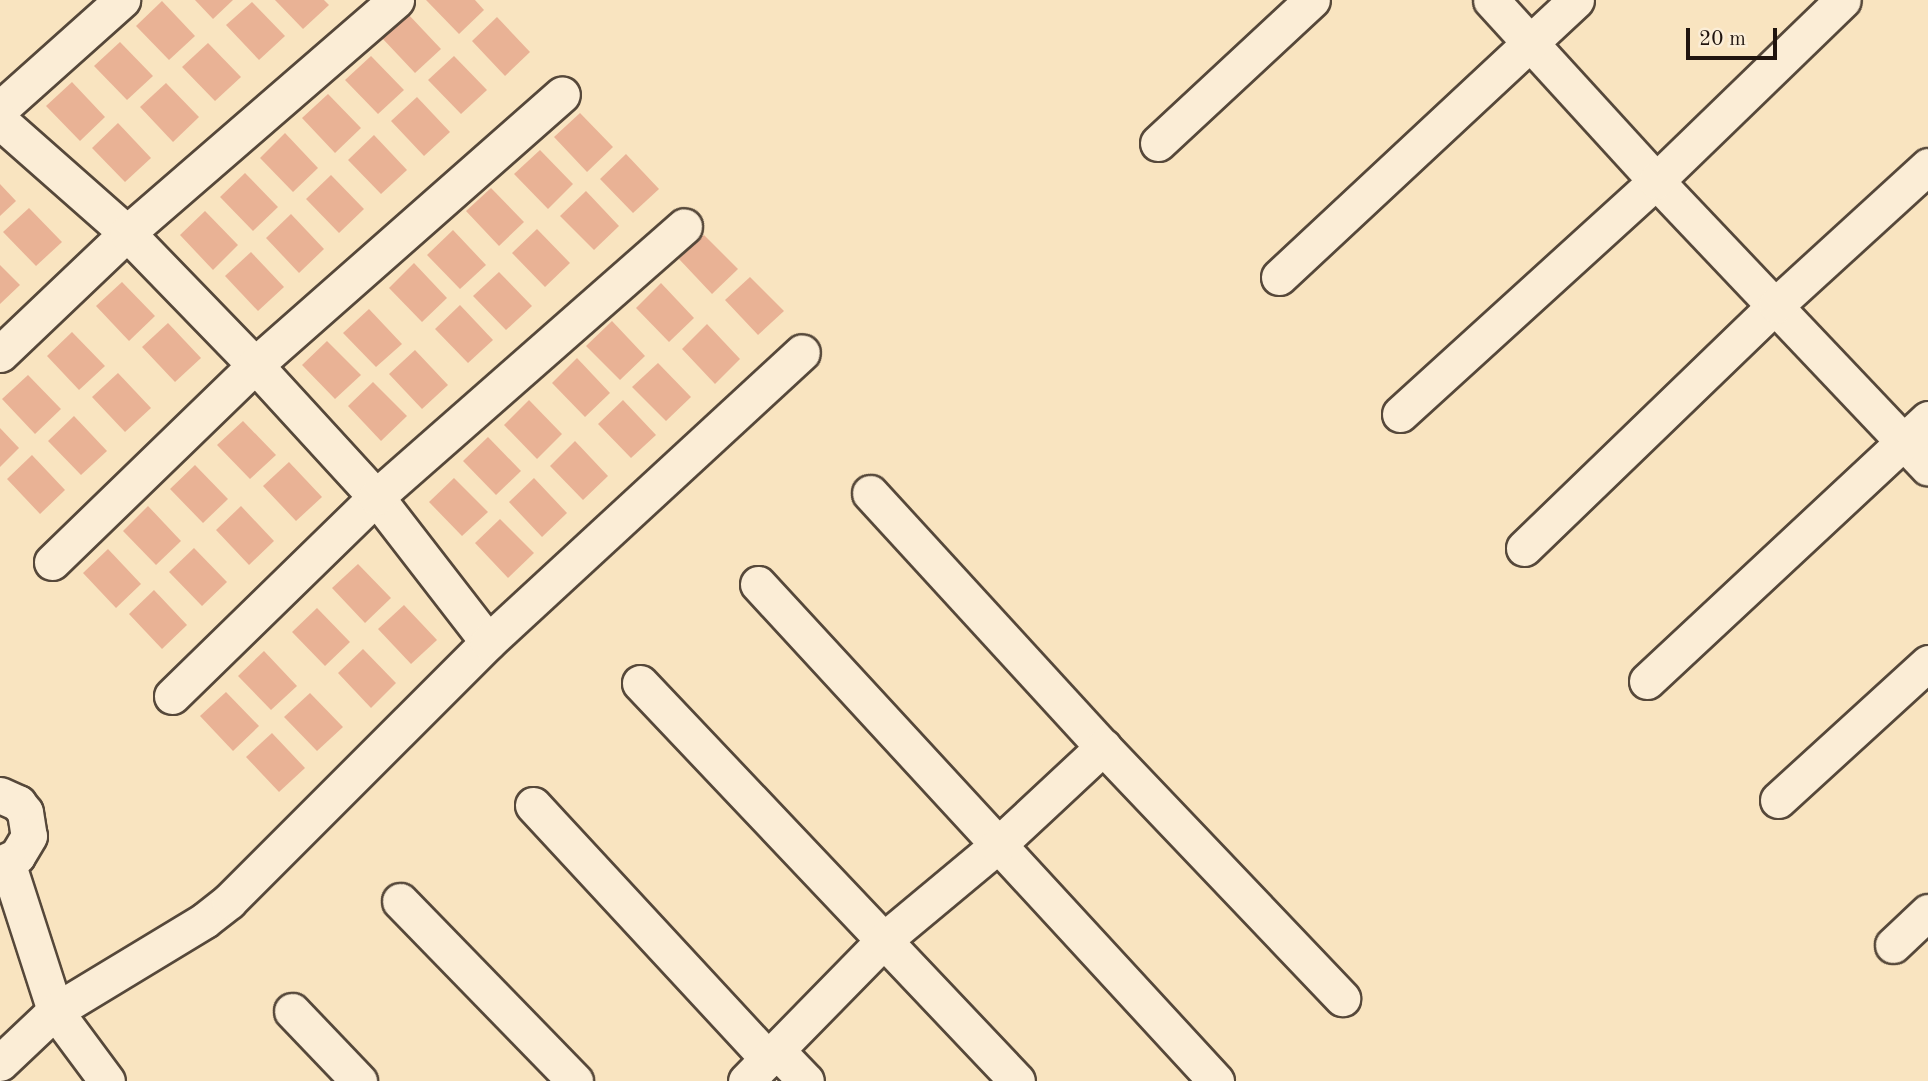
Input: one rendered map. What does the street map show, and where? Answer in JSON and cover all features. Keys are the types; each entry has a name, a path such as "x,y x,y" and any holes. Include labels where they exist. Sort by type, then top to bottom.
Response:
{"street":[{"path":"0,110 122,0"},
{"path":"0,355 127,233 396,0"},
{"path":"1158,143 1312,0"},
{"path":"1491,0 1657,181 1776,305 1916,430 1928,468"},
{"path":"1279,277 1576,0"},
{"path":"1401,414 1657,181 1843,0"},
{"path":"52,562 255,365 562,94"},
{"path":"0,121 127,233 255,365 376,497 488,642"},
{"path":"1524,548 1776,305 1928,166"},
{"path":"172,696 376,497 684,226"},
{"path":"0,1063 55,1011 205,920 229,901 488,642 802,352"},
{"path":"1647,681 1916,430"},
{"path":"870,493 1103,747 1342,998"},
{"path":"758,584 1216,1081"},
{"path":"1778,800 1928,663"},
{"path":"640,683 1017,1081"},
{"path":"764,1064 884,940 998,845 1103,747"},
{"path":"0,795 18,803 29,824 29,836 24,847 3,863 55,1011 107,1081"},
{"path":"533,805 764,1064 806,1081"},
{"path":"400,901 575,1081"},
{"path":"1893,944 1928,912"},
{"path":"292,1011 359,1081"}],"building":[{"path":"195,0 233,0 213,19"},
{"path":"275,0 324,0 329,5 303,29"},
{"path":"426,0 475,0 484,10 459,34"},
{"path":"162,1 195,36 169,60 136,26"},
{"path":"252,2 285,36 259,60 226,25"},
{"path":"408,14 441,49 415,73 382,38"},
{"path":"497,17 530,52 505,76 472,41"},
{"path":"120,42 153,76 127,100 94,66"},
{"path":"208,43 241,77 215,101 182,67"},
{"path":"371,56 404,90 378,114 345,80"},
{"path":"454,56 487,90 461,114 428,80"},
{"path":"72,82 105,117 80,141 46,106"},
{"path":"166,83 199,117 173,142 140,107"},
{"path":"328,94 361,128 335,153 302,118"},
{"path":"417,97 450,132 424,156 391,121"},
{"path":"580,113 613,147 587,172 554,137"},
{"path":"118,123 151,158 125,182 92,148"},
{"path":"285,133 318,168 293,192 260,158"},
{"path":"374,135 407,170 381,194 348,160"},
{"path":"540,150 573,184 548,209 514,174"},
{"path":"626,154 659,189 633,213 600,179"},
{"path":"245,173 278,207 253,231 220,197"},
{"path":"331,175 364,209 339,233 306,199"},
{"path":"0,184 16,201 0,216"},
{"path":"491,188 524,222 499,246 466,211"},
{"path":"586,191 619,226 594,250 560,216"},
{"path":"29,208 62,242 36,266 3,232"},
{"path":"205,211 238,245 213,270 180,235"},
{"path":"291,214 324,249 299,273 266,238"},
{"path":"537,229 570,263 545,287 512,253"},
{"path":"453,230 486,265 460,289 427,255"},
{"path":"704,235 738,269 712,294 679,259"},
{"path":"251,252 284,287 258,311 225,276"},
{"path":"414,263 447,298 422,322 389,288"},
{"path":"0,265 20,285 0,304"},
{"path":"499,272 532,306 506,330 473,296"},
{"path":"750,277 784,311 758,335 725,300"},
{"path":"122,282 155,316 129,341 96,306"},
{"path":"661,283 694,318 669,342 636,308"},
{"path":"460,305 493,340 468,363 435,329"},
{"path":"369,309 402,344 376,367 343,333"},
{"path":"612,321 645,356 620,380 586,346"},
{"path":"168,323 201,358 175,382 142,347"},
{"path":"707,324 740,359 715,384 682,349"},
{"path":"72,332 105,366 79,390 47,356"},
{"path":"327,341 361,375 335,399 302,365"},
{"path":"415,350 448,385 422,409 389,374"},
{"path":"577,358 610,393 585,417 552,383"},
{"path":"658,363 691,397 666,421 632,387"},
{"path":"118,373 151,408 125,432 92,397"},
{"path":"28,375 61,409 35,434 2,399"},
{"path":"373,382 407,416 381,441 348,406"},
{"path":"529,400 562,434 537,459 504,425"},
{"path":"623,400 656,435 631,458 598,424"},
{"path":"74,416 107,451 81,475 48,441"},
{"path":"243,421 276,455 250,479 217,445"},
{"path":"0,428 19,448 0,467"},
{"path":"488,437 521,471 496,495 463,461"},
{"path":"575,441 608,476 583,500 550,466"},
{"path":"32,455 65,490 40,514 7,479"},
{"path":"289,462 322,497 296,521 263,486"},
{"path":"195,465 228,499 203,523 170,489"},
{"path":"454,478 488,512 462,536 429,502"},
{"path":"534,478 567,513 542,537 509,502"},
{"path":"148,506 181,541 156,565 123,531"},
{"path":"241,506 274,541 249,565 216,530"},
{"path":"500,519 534,553 508,578 475,543"},
{"path":"194,548 227,582 202,606 169,572"},
{"path":"108,549 141,584 116,608 83,573"},
{"path":"358,564 391,598 365,623 332,588"},
{"path":"154,590 187,625 162,649 129,614"},
{"path":"404,605 437,640 411,664 378,629"},
{"path":"317,608 350,642 325,666 292,632"},
{"path":"363,649 396,683 371,708 338,673"},
{"path":"264,651 297,686 271,710 238,676"},
{"path":"226,692 259,726 233,751 200,716"},
{"path":"310,693 343,727 317,751 284,717"},
{"path":"272,733 305,768 279,792 246,757"}]}
